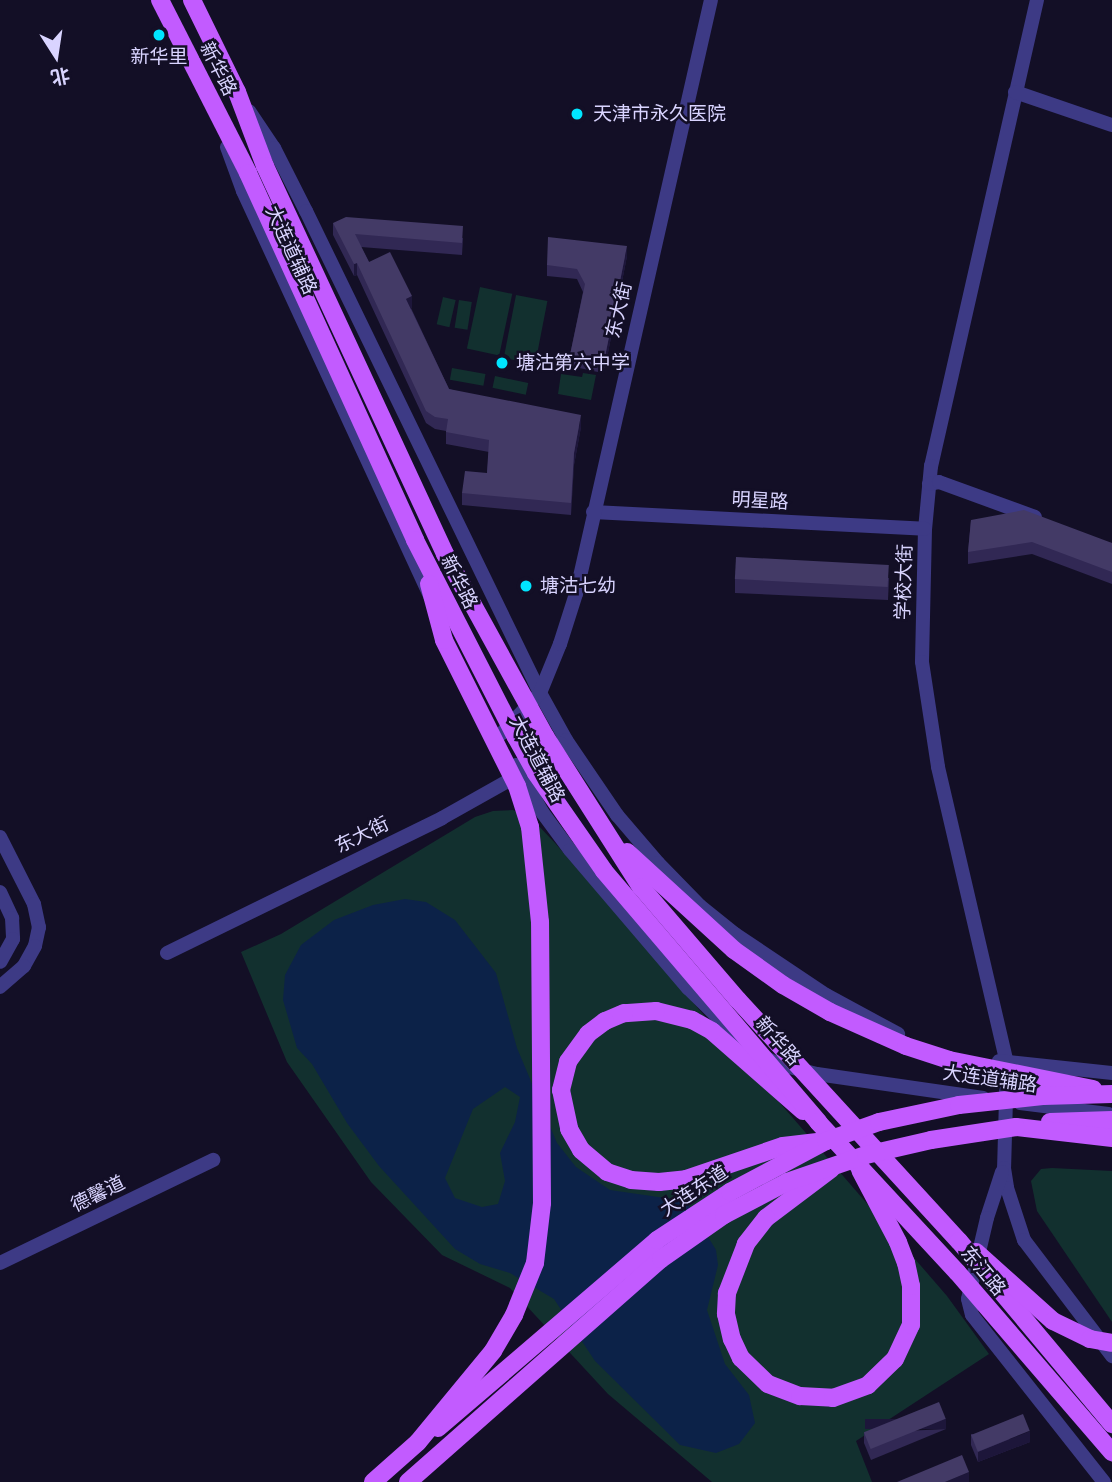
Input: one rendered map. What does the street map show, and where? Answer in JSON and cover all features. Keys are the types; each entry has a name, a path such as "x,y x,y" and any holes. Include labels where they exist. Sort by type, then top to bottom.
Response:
{"main road":[{"name":"新华路","path":"160,0 248,173 415,540 516,737 569,822 634,908 818,1122"},
{"name":"新华路","path":"192,0 237,92 265,166 445,554 545,736 660,912 834,1106"},
{"path":"415,540 444,640 517,786 530,827 540,922 542,1203 537,1256 514,1315 493,1351 418,1442"},
{"path":"608,834 734,950 783,985 830,1013 884,1037 949,1060 1013,1074 1058,1080 1111,1094"},
{"path":"818,1122 787,1099 712,1031 692,1020 663,1012 634,1011 605,1021 579,1044 563,1078 562,1103 575,1141 597,1166 631,1180 659,1182 686,1179 783,1146 826,1141"},
{"name":"大连东道","path":"373,1482 418,1442 458,1414 657,1240 730,1192 826,1141 879,1122 959,1105 1044,1096 1111,1094"},
{"name":"东江路","path":"834,1106 959,1241 1112,1424"},
{"name":"大连东道","path":"408,1482 682,1242 763,1194 839,1164 909,1145 1016,1127 1112,1120"},
{"name":"东江路","path":"818,1122 957,1272 1112,1452"},
{"path":"1016,1127 1112,1138"},
{"path":"839,1164 766,1219 746,1244 727,1293 726,1314 732,1339 741,1358 768,1384 800,1396 833,1398 868,1385 895,1359 911,1325 911,1286 906,1264 894,1233 860,1170"},
{"path":"959,1241 989,1263 1053,1321 1090,1339 1112,1343"}],"street":[{"name":"东大街","path":"501,734 540,693 572,607 710,0"},
{"name":"学校大街","path":"1004,1168 1007,1063 936,754 922,662 925,529 929,484 954,360 1037,0"},
{"name":"大连道辅路","path":"237,92 274,148 306,211 540,693 566,740 617,815 658,863 700,906 779,966 894,1032 946,1052 1007,1063 1112,1073"},
{"path":"1015,92 1112,125"},
{"name":"大连道辅路","path":"211,103 243,191 308,335 401,536 520,774 542,812 570,850 688,988 722,1025 778,1065 817,1074 1112,1115"},
{"path":"929,484 939,482 1050,522"},
{"name":"明星路","path":"593,512 925,529"},
{"name":"东大街","path":"167,953 442,818 520,774 566,740"},
{"path":"0,837 34,904 38,927 35,946 24,966 0,987"},
{"path":"0,892 12,918 13,939 0,962"},
{"name":"德馨道","path":"0,1263 213,1160"},
{"path":"1004,1168 1009,1196 1024,1240 1112,1356"},
{"path":"1004,1168 987,1218 968,1299 972,1315 1104,1482"}],"green space":[{"path":"480,287 512,294 499,355 467,349"},
{"path":"516,295 547,301 535,364 504,358"},
{"path":"443,297 456,300 449,327 437,324"},
{"path":"459,300 472,302 467,330 455,328"},
{"path":"452,368 485,374 483,386 450,380"},
{"path":"583,373 596,375 591,400 558,394 561,374 582,377"},
{"path":"495,376 528,383 526,395 493,388"},
{"path":"513,810 536,823 555,843 947,1296 989,1354 856,1441 872,1482 712,1482 608,1394 510,1288 442,1255 371,1182 287,1062 241,952 281,934 475,817 493,811"},
{"path":"1041,1169 1112,1171 1112,1322 1037,1211 1031,1181"}],"water":[{"path":"405,899 426,902 455,920 496,973 517,1048 557,1143 576,1167 610,1190 686,1201 716,1250 718,1265 707,1310 725,1364 749,1395 755,1423 739,1444 716,1453 680,1445 595,1361 554,1299 510,1273 480,1264 455,1249 379,1166 347,1123 312,1064 297,1048 283,1000 285,975 301,945 334,920 373,905","holes":["505,1087 520,1097 515,1122 500,1153 505,1181 498,1204 482,1207 455,1198 445,1178 473,1109"]}],"building":[{"path":"346,217 463,226 462,243 355,234 369,262 390,252 412,296 406,299 449,389 581,415 574,453 571,503 462,493 465,471 487,473 489,440 446,432 448,419 435,417 426,411 357,263 354,264 333,223"},
{"path":"548,237 627,246 605,357 599,357 598,361 570,355 585,284 577,269 547,265"},
{"path":"1024,510 1112,543 1112,572 1032,542 968,552 971,520"},
{"path":"736,557 889,565 888,587 735,579"},
{"path":"939,1402 946,1419 871,1449 864,1432"},
{"path":"1023,1414 1030,1431 978,1452 971,1435"},
{"path":"962,1455 969,1472 945,1482 897,1482"}],"place":[{"name":"新华里","path":"159,35"},
{"name":"天津市永久医院","path":"577,114"},
{"name":"塘沽第六中学","path":"502,363"},
{"name":"塘沽七幼","path":"526,586"}]}
